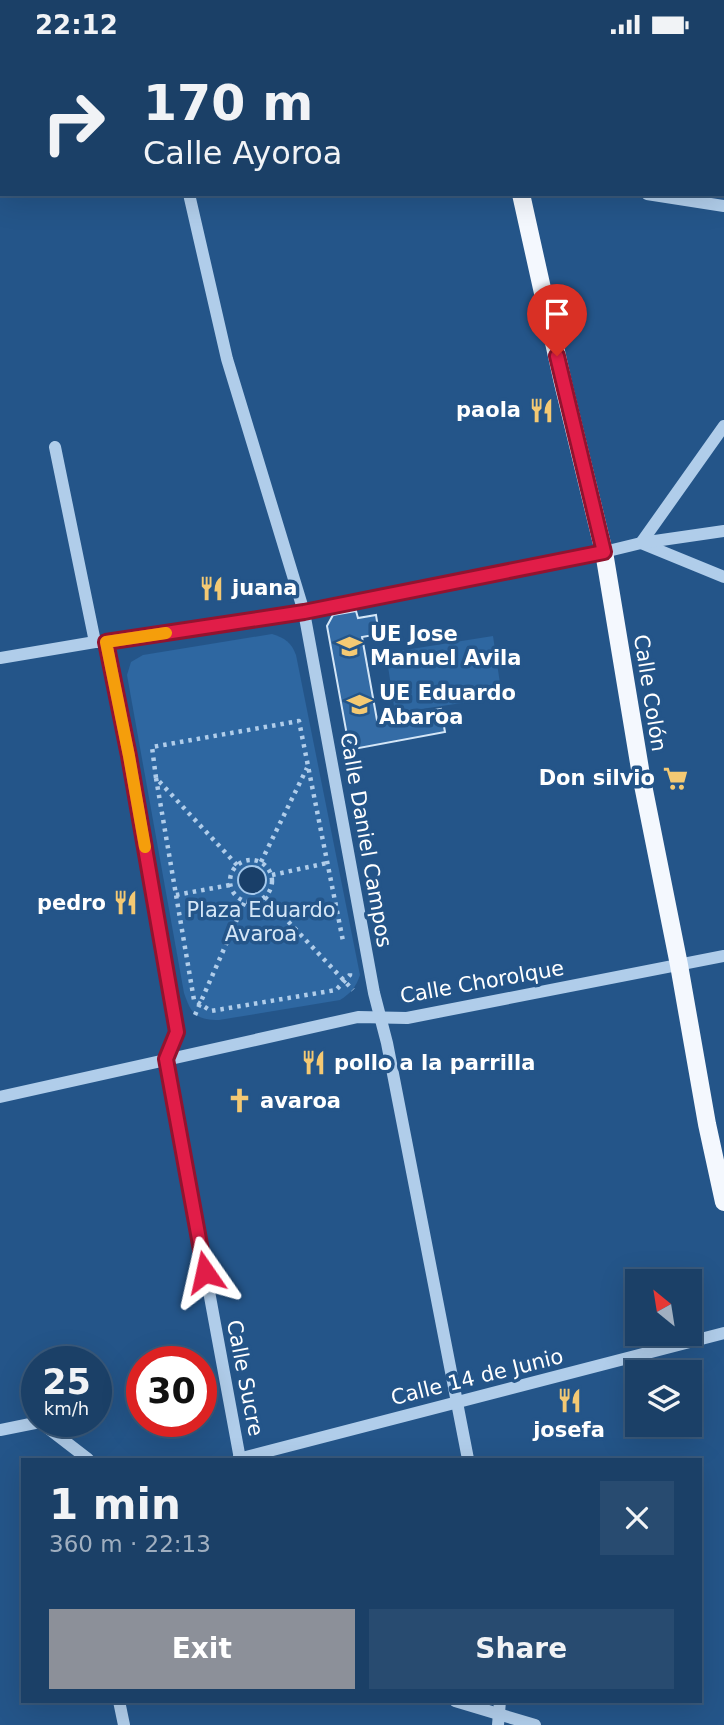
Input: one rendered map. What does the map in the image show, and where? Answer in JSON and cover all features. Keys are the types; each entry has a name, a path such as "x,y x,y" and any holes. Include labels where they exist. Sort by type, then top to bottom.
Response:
{"main road":[{"name":"Calle Colón","path":"521,196 604,552 641,775 724,1202"}],"street":[{"name":"Calle Daniel Campos","path":"188,196 227,359 304,612 374,993 468,1458"},
{"path":"660,196 724,206"},
{"path":"641,543 724,426"},
{"name":"Calle Sucre","path":"55,447 129,756 177,1032 166,1059 239,1458"},
{"path":"0,658 304,612 641,543 724,531"},
{"path":"641,543 724,576"},
{"name":"Calle Chorolque","path":"0,1097 358,1017 407,1018 724,956"},
{"name":"Calle 14 de Junio","path":"243,1458 724,1333"},
{"path":"0,1430 40,1422 87,1458"},
{"path":"119,1703 124,1725"},
{"path":"462,1703 535,1725"},
{"path":"498,1725 500,1703"}],"path":[{"path":"345,950 299,721 152,747 194,1000 211,1011 336,990 351,975 348,963"},
{"path":"261,862 307,768"},
{"path":"156,778 237,866"},
{"path":"249,860 261,862 272,876 272,885 265,897 252,902 238,898 233,892 230,878 237,866 249,860"},
{"path":"272,876 327,863"},
{"path":"176,895 231,885"},
{"path":"265,897 353,990"},
{"path":"195,1015 245,901"}],"green space":[{"name":"Plaza Eduardo Avaroa","path":"272,634 287,641 296,655 360,975 353,989 340,1000 219,1020 205,1019 192,1011 184,993 127,675 131,662 143,655"},
{"path":"493,636 502,697 395,713 386,653"}],"shaded area":[{"path":"252,866 262,870 266,880 262,890 252,894 242,890 238,880 242,870"}],"building":[{"path":"356,611 358,618 376,615 379,634 362,637 377,720 441,709 445,732 359,748 348,741 327,626 333,615"}],"slow traffic":[{"path":"145,847 106,642 166,633"}],"place":[{"name":"paola","path":"541,410"},
{"name":"juana","path":"212,588"},
{"name":"UE Jose Manuel Avila","path":"350,646"},
{"name":"UE Eduardo Abaroa","path":"359,705"},
{"name":"Don silvio","path":"675,778"},
{"name":"pedro","path":"126,903"},
{"name":"pollo a la parrilla","path":"314,1063"},
{"name":"avaroa","path":"240,1101"},
{"name":"josefa","path":"569,1401"}],"route":[{"path":"205,1272 166,1059 177,1032 129,756 106,642 304,612 604,552 557,356"}]}
